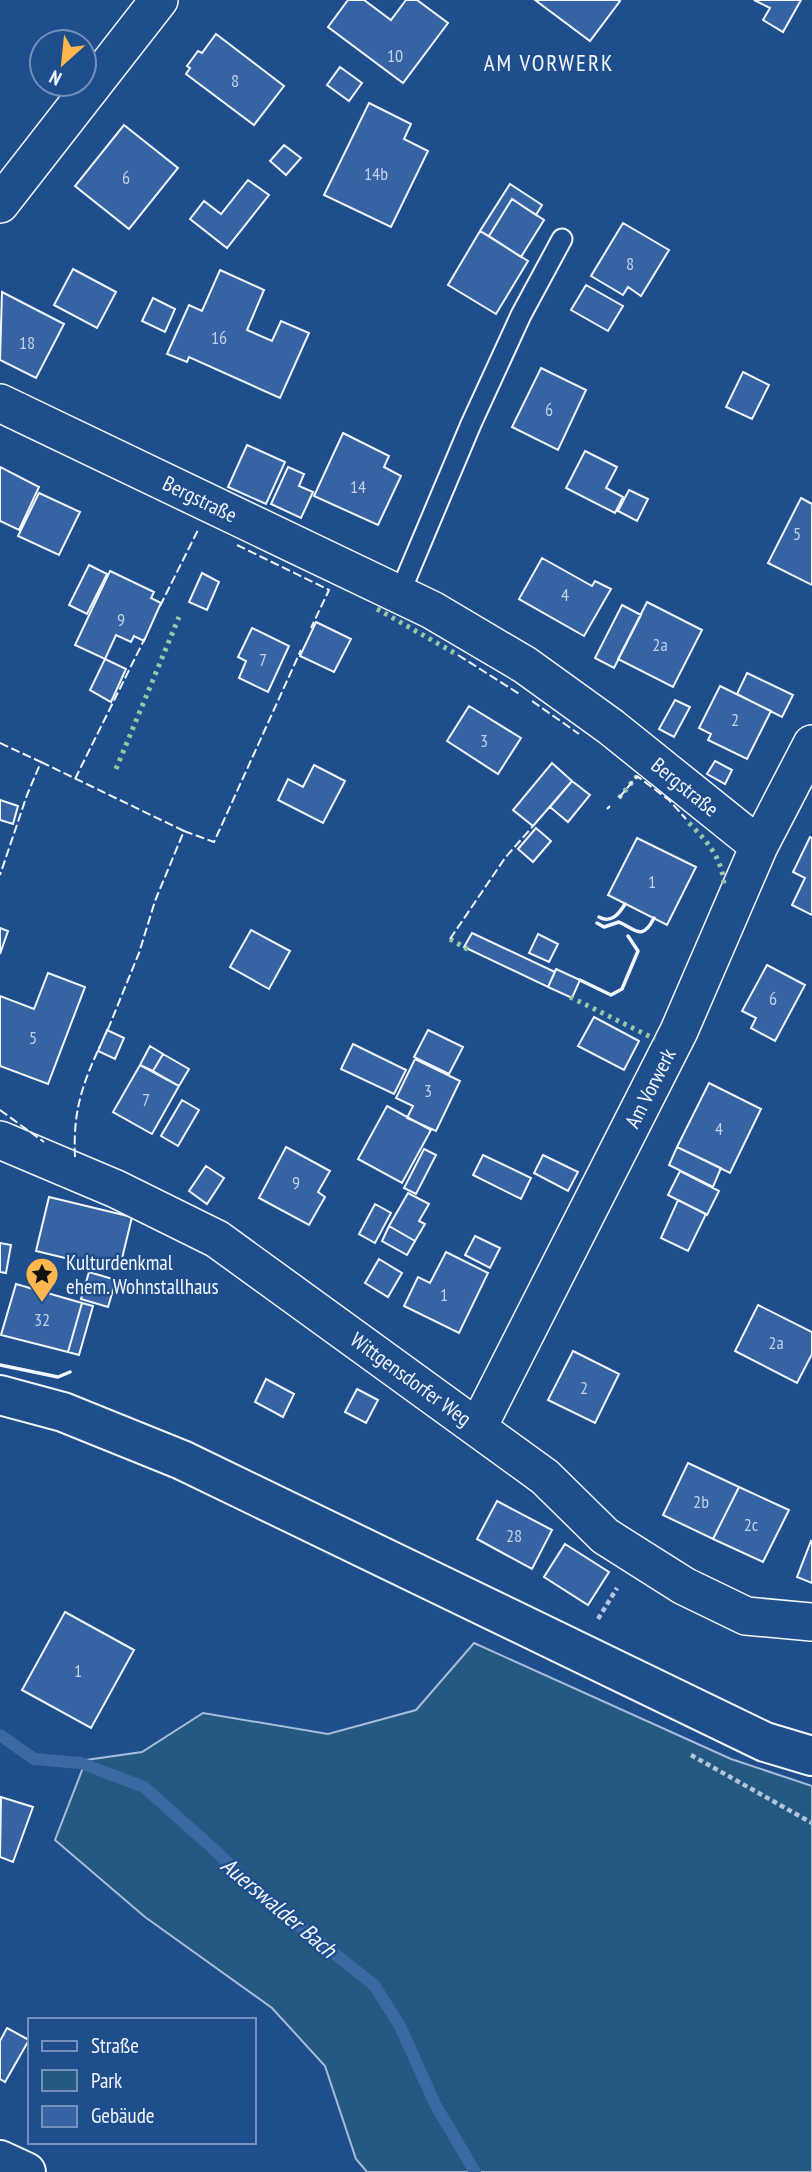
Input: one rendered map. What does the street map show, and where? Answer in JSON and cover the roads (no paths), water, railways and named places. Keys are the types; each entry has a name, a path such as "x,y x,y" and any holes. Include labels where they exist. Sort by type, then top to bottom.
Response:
{"main road":[{"path":"0,1395 63,1412 182,1460 765,1742 812,1756"},
{"path":"0,2160 26,2172"}],"street":[{"path":"0,204 159,0"},
{"name":"Bergstraße","path":"0,403 432,610 525,665 611,727 759,846"},
{"name":"Am Vorwerk","path":"478,1427 679,1031 759,846 812,744"},
{"name":"Wittgensdorfer Weg","path":"0,1140 116,1189 217,1240 545,1477 605,1536 684,1586 746,1616 812,1622"}],"lane":[{"path":"399,595 471,424 521,316 562,239"}],"waterway":[{"name":"Auerswalder Bach","path":"0,1735 34,1759 81,1763 144,1787 259,1894 374,1985 400,2026 435,2104 475,2172"}],"place":[{"name":"Kulturdenkmal ehem. Wohnstallhaus","path":"42,1304"}],"district":[{"name":"AM VORWERK","path":"549,62"}]}
